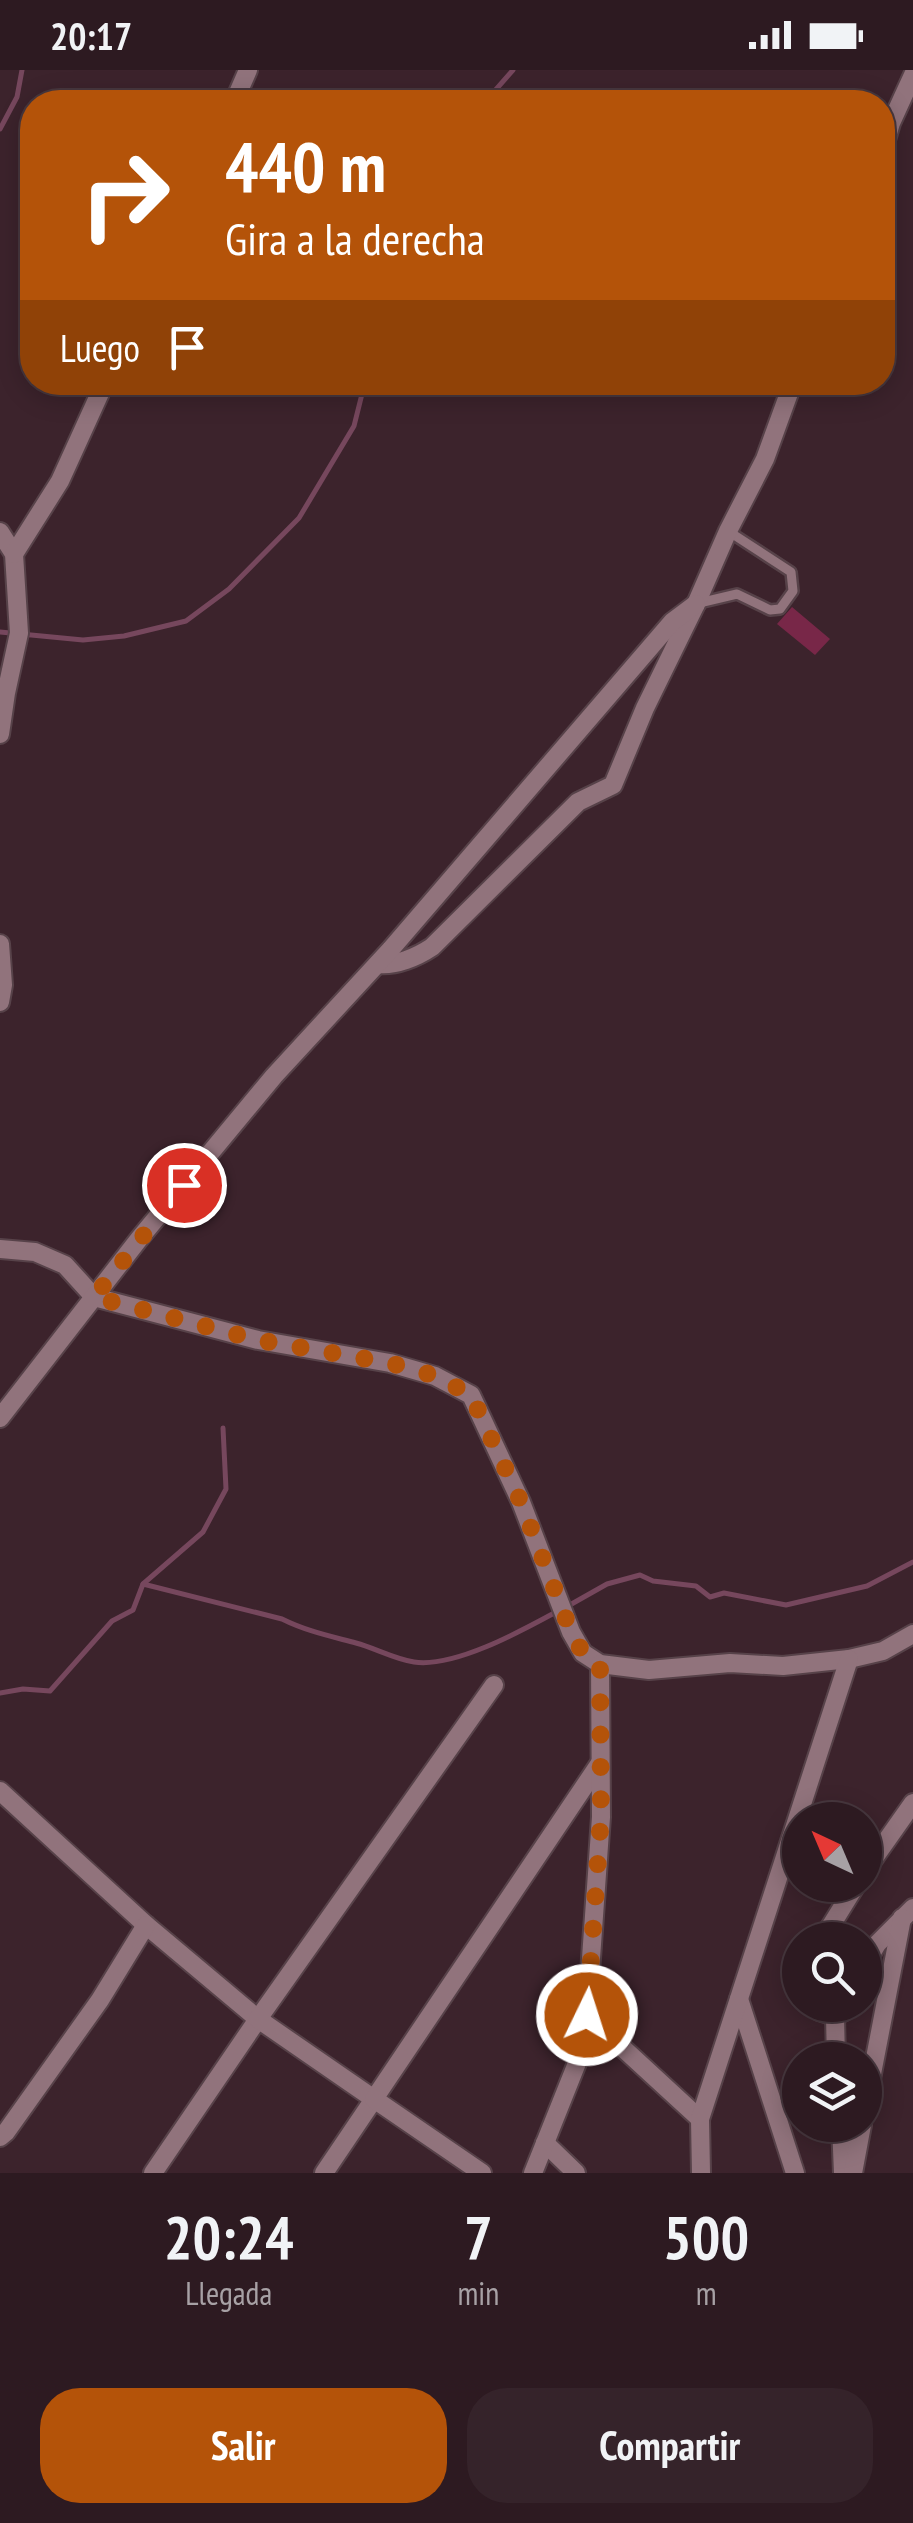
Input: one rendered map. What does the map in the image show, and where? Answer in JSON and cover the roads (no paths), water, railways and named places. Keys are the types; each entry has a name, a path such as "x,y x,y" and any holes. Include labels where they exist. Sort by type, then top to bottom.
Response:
{"street":[{"path":"895,115 913,74"},
{"path":"14,554 60,480 99,395"},
{"path":"378,964 387,965 432,947 578,802 613,785 645,708 765,459 788,395"},
{"path":"0,532 14,554 20,633 0,734"},
{"path":"0,1418 139,1239 274,1076 378,964 672,622 696,604"},
{"path":"0,944 0,1002"},
{"path":"0,1249 35,1252 65,1266 94,1297 258,1340 390,1363 436,1376 471,1395 521,1502 571,1632 583,1653 600,1664 649,1670 730,1663 782,1666 883,1651 913,1634"},
{"path":"701,2173 700,2118 848,1659"},
{"path":"533,2173 585,2044 601,1817 600,1664"},
{"path":"153,2173 494,1686"},
{"path":"324,2173 600,1763"},
{"path":"0,1791 146,1925 258,2019 482,2173"},
{"path":"882,1847 913,1803"},
{"path":"908,1913 913,1938"},
{"path":"882,1939 908,1913"},
{"path":"880,2042 908,1913"},
{"path":"0,2136 100,2000 146,1925"},
{"path":"739,1998 795,2173"},
{"path":"587,2015 700,2118"},
{"path":"546,2142 576,2173"},
{"path":"842,2142 843,2173"},
{"path":"853,2173 859,2142"}],"lane":[{"path":"696,604 736,594 770,610 780,609 793,591 791,572 728,531"}],"waterway":[{"path":"0,129 17,97 22,70"},
{"path":"496,90 513,70"},
{"path":"0,632 83,640 124,636 186,621 229,589 299,518 354,426 362,395"},
{"path":"0,1693 23,1689 50,1691 112,1621 133,1610 143,1584 203,1532 226,1489 223,1428"},
{"path":"568,1606 607,1584 640,1575 653,1581 696,1586 710,1597 724,1593 786,1605 867,1586 913,1562"},
{"path":"143,1584 282,1619 414,1662 468,1654 558,1611"}]}
